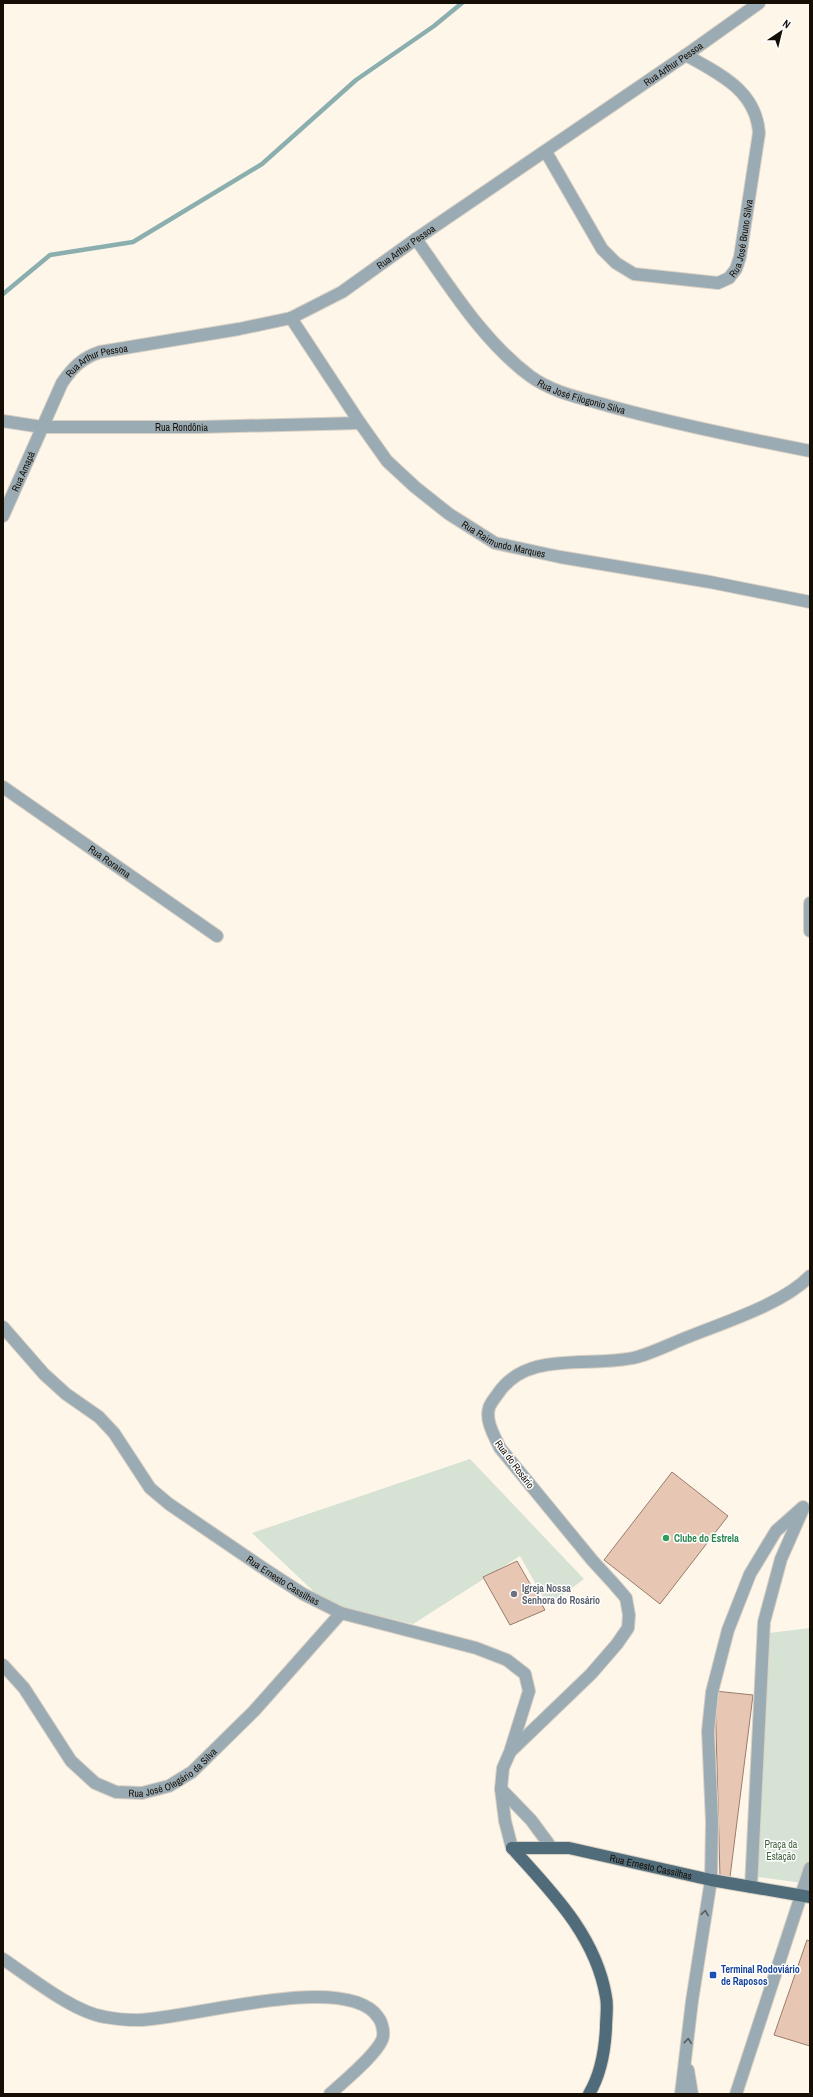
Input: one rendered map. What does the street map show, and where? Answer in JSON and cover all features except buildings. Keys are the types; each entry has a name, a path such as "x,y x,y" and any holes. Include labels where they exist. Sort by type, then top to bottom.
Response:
{"main road":[{"name":"Rua Ernesto Cassilhas","path":"512,1848 569,1848 711,1880 806,1896"},
{"path":"512,1848 560,1901 591,1949 607,1998 606,2046 596,2083 589,2094"}],"street":[{"name":"Rua Arthur Pessoa","path":"42,427 62,383 72,368 86,357 100,352 239,329 291,318 342,292 416,239 546,152 759,3"},
{"name":"Rua José Bruno Silva","path":"546,152 602,249 616,263 634,274 669,279 718,283 729,278 736,269 740,257 759,133 758,118 749,102 736,86 718,73 686,55"},
{"name":"Rua José Filogonio Silva","path":"416,239 466,310 502,351 531,376 558,391 655,419 810,451"},
{"name":"Rua Raimundo Marques","path":"291,318 360,423 387,461 415,487 449,514 496,543 560,557 710,582 810,602"},
{"name":"Rua Rondônia","path":"3,421 42,427 199,427 360,423"},
{"name":"Rua Amapá","path":"3,516 42,427"},
{"name":"Rua Roraima","path":"3,787 217,936"},
{"path":"810,903 810,931"},
{"name":"Rua do Rosário","path":"510,1752 591,1674 618,1644 628,1628 629,1615 626,1598 592,1560 500,1448 490,1429 488,1408 502,1387 527,1370 555,1362 595,1362 637,1357 754,1311 803,1283 810,1276"},
{"name":"Rua Ernesto Cassilhas","path":"3,1327 44,1374 104,1423 114,1434 150,1488 169,1504 304,1594 341,1613 476,1648 506,1660 525,1674 529,1691 510,1752 503,1768 501,1789 505,1821 512,1848"},
{"path":"680,2094 686,2058 692,2001 711,1880 712,1822 708,1731 712,1692 728,1630 750,1574 776,1531 803,1507 781,1559 764,1622 751,1887"},
{"name":"Rua José Olegário da Silva","path":"3,1666 24,1688 71,1761 95,1783 116,1792 142,1793 169,1786 192,1772 254,1711 341,1613"},
{"path":"501,1789 531,1820 551,1847"},
{"path":"736,2094 806,1896 810,1868"},
{"path":"3,1959 65,2001 103,2017 138,2020 308,1996 350,1999 373,2010 382,2022 382,2039 368,2058 330,2094"},
{"path":"686,2058 692,2094"}],"green space":[{"path":"470,1459 584,1579 548,1606 520,1556 413,1624 327,1604 252,1533"},
{"name":"Praça da Estação","path":"810,1628 810,1856 803,1883 751,1876 769,1633"}],"waterway":[{"path":"3,294 50,255 133,242 262,164 356,80 434,26 462,3"}],"place":[{"name":"Clube do Estrela","path":"666,1538"},
{"name":"Igreja Nossa Senhora do Rosário","path":"514,1594"},
{"name":"Terminal Rodoviário de Raposos","path":"713,1975"}]}
